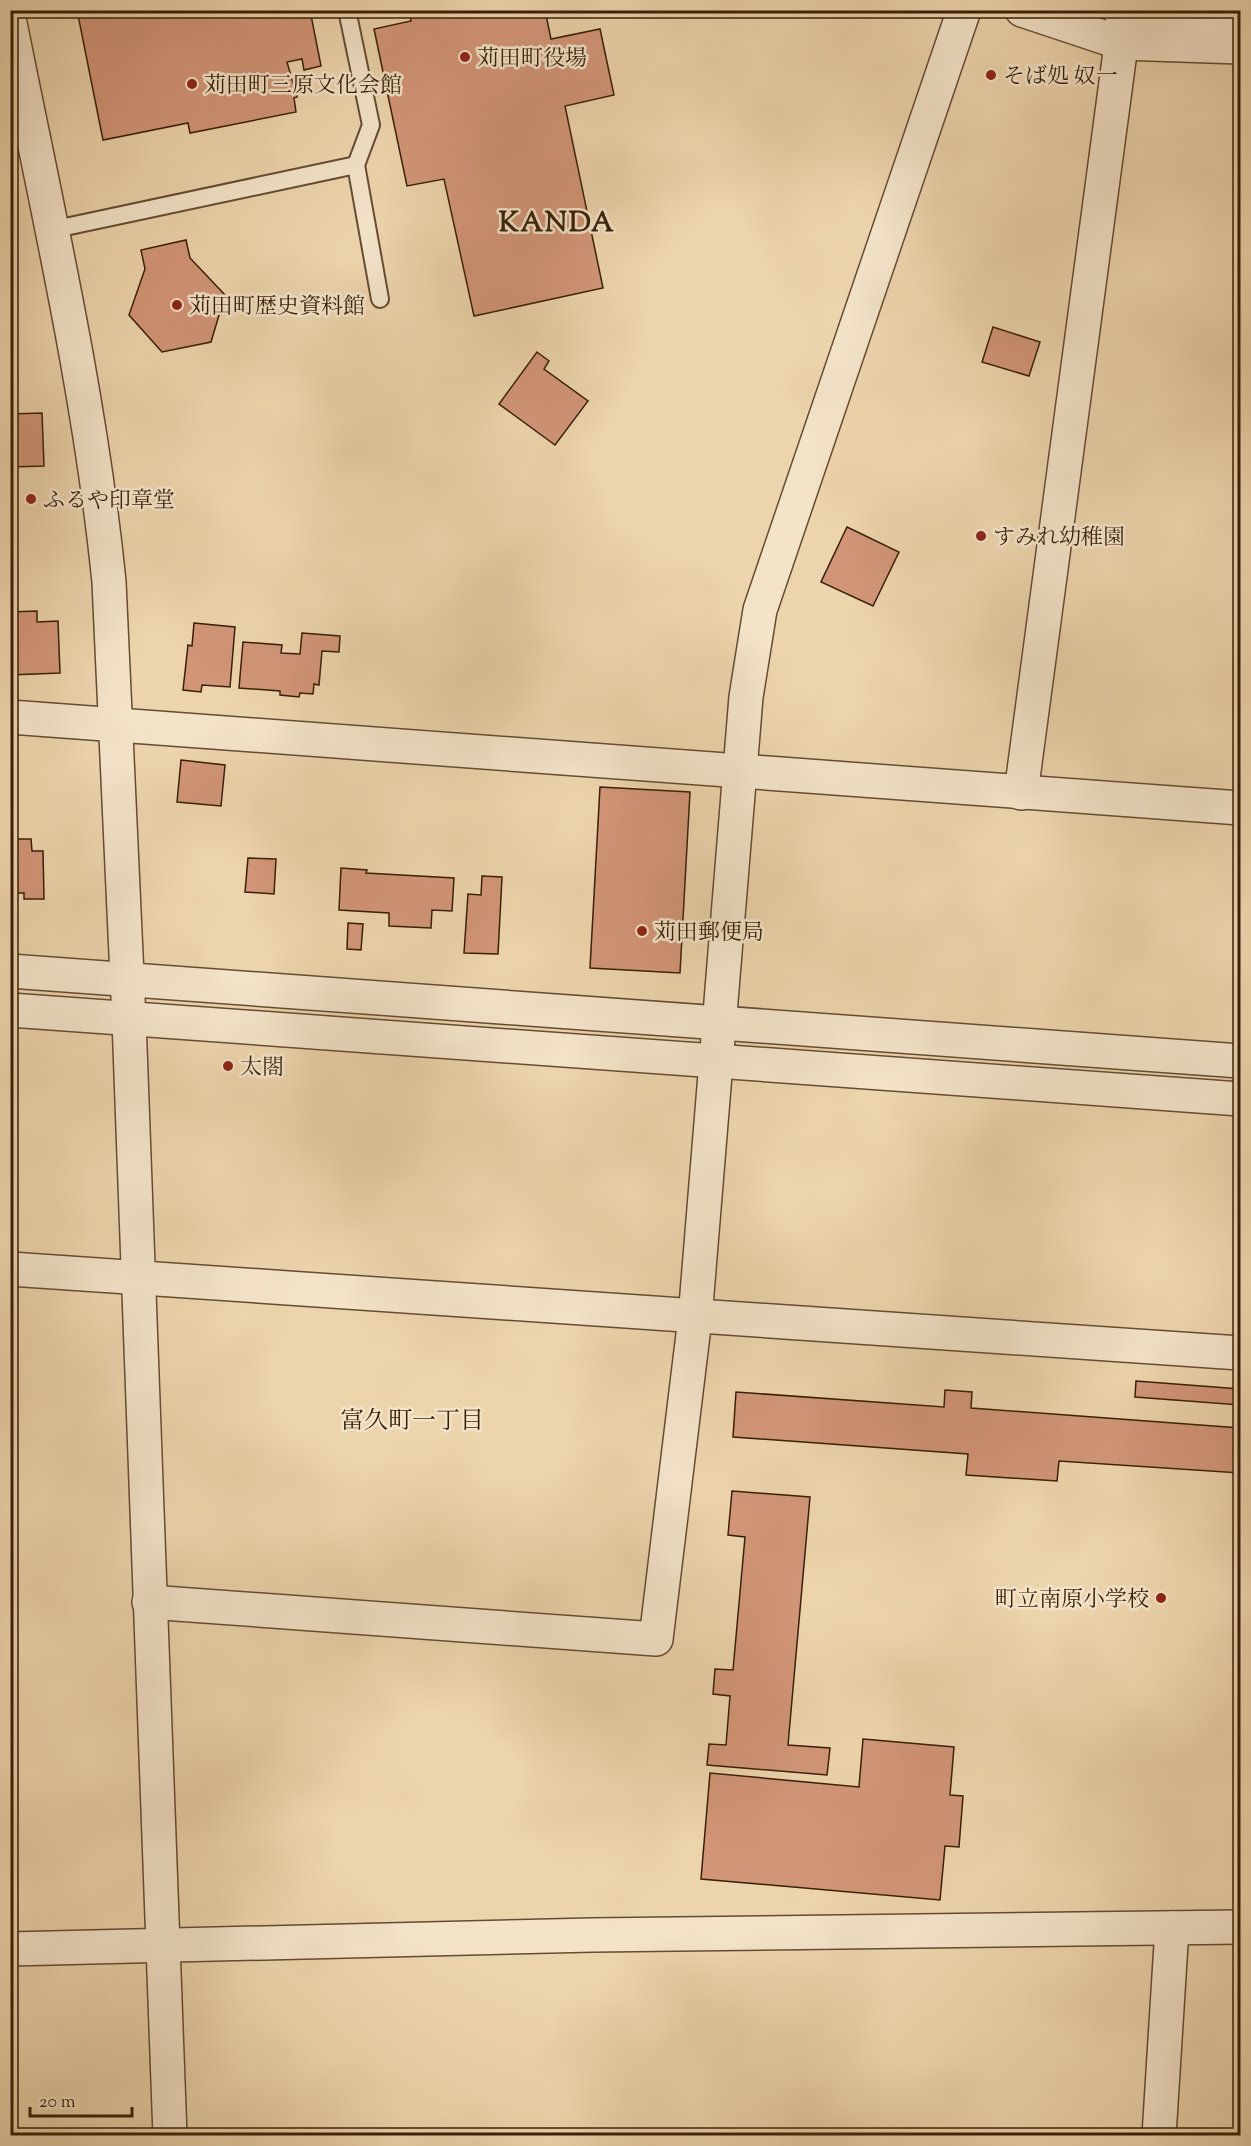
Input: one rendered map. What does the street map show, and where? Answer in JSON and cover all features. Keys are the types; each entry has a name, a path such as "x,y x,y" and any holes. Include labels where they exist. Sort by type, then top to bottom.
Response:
{"street":[{"path":"149,1602 656,1639 695,1318 740,772 753,642 760,610 964,10"},
{"path":"1022,10 1122,22 1240,47"},
{"path":"1122,22 1240,16"},
{"path":"1021,793 1122,22"},
{"path":"10,23 81,369 102,511 110,594 129,1020 149,1602 165,1946 170,2136"},
{"path":"10,717 1240,808"},
{"path":"10,971 127,978 719,1025 1240,1061"},
{"path":"10,1010 716,1060 1123,1093 1240,1099"},
{"path":"10,1269 695,1318 1240,1353"},
{"path":"10,1949 592,1935 1240,1927"},
{"path":"1159,2136 1172,1928"}],"lane":[{"path":"348,10 371,125 356,165 380,299"},
{"path":"51,230 356,165"}],"building":[{"name":"苅田町三原文化会館","path":"101,10 277,10 277,15 310,10 321,66 304,70 302,59 287,62 297,97 294,98 296,112 190,133 188,123 103,140 78,15"},
{"path":"409,10 545,10 551,39 600,29 614,95 565,106 603,288 474,316 444,179 407,186 374,29 411,21"},
{"name":"苅田町歴史資料館","path":"186,240 190,258 225,295 211,342 162,352 129,315 145,269 141,250"},
{"path":"993,327 1040,342 1029,376 982,362"},
{"path":"537,352 549,361 544,369 588,401 555,445 499,404"},
{"path":"42,413 44,466 10,467 10,414"},
{"path":"847,527 899,552 873,606 821,582"},
{"path":"37,611 37,622 58,621 60,673 10,675 10,612"},
{"path":"194,623 235,627 230,687 202,685 201,692 183,690 188,645 192,646"},
{"path":"302,633 340,636 339,652 322,651 319,685 314,684 313,694 300,693 299,697 280,695 280,691 239,688 243,642 282,645 281,653 300,654"},
{"path":"181,760 225,765 221,806 177,802"},
{"path":"600,787 690,792 680,973 590,968"},
{"path":"10,839 31,839 32,851 43,851 44,899 24,899 24,893 10,893"},
{"path":"248,858 276,859 274,894 245,892"},
{"path":"341,868 367,870 366,873 454,878 452,911 432,910 431,928 389,926 389,913 339,910"},
{"path":"482,876 502,877 498,954 464,953 468,894 481,895"},
{"path":"348,923 363,924 361,950 347,949"},
{"path":"1136,1381 1240,1389 1240,1405 1135,1397"},
{"path":"945,1390 972,1392 971,1408 1240,1428 1240,1473 1059,1461 1057,1481 966,1475 968,1454 733,1437 736,1392 944,1407"},
{"path":"732,1491 810,1497 788,1745 830,1748 827,1775 707,1765 709,1744 726,1745 730,1696 713,1694 715,1669 733,1670 745,1537 728,1535"},
{"path":"863,1739 954,1747 950,1795 963,1796 959,1847 945,1846 940,1900 701,1879 710,1773 859,1787"}],"place":[{"name":"苅田町役場","path":"465,57"},
{"name":"そば処 奴一","path":"991,75"},
{"name":"苅田町三原文化会館","path":"192,84"},
{"name":"苅田町歴史資料館","path":"177,305"},
{"name":"ふるや印章堂","path":"31,499"},
{"name":"すみれ幼稚園","path":"981,536"},
{"name":"苅田郵便局","path":"642,931"},
{"name":"太閤","path":"228,1066"},
{"name":"町立南原小学校","path":"1161,1598"}],"district":[{"name":"KANDA","path":"557,221"},
{"name":"富久町一丁目","path":"412,1420"}]}
